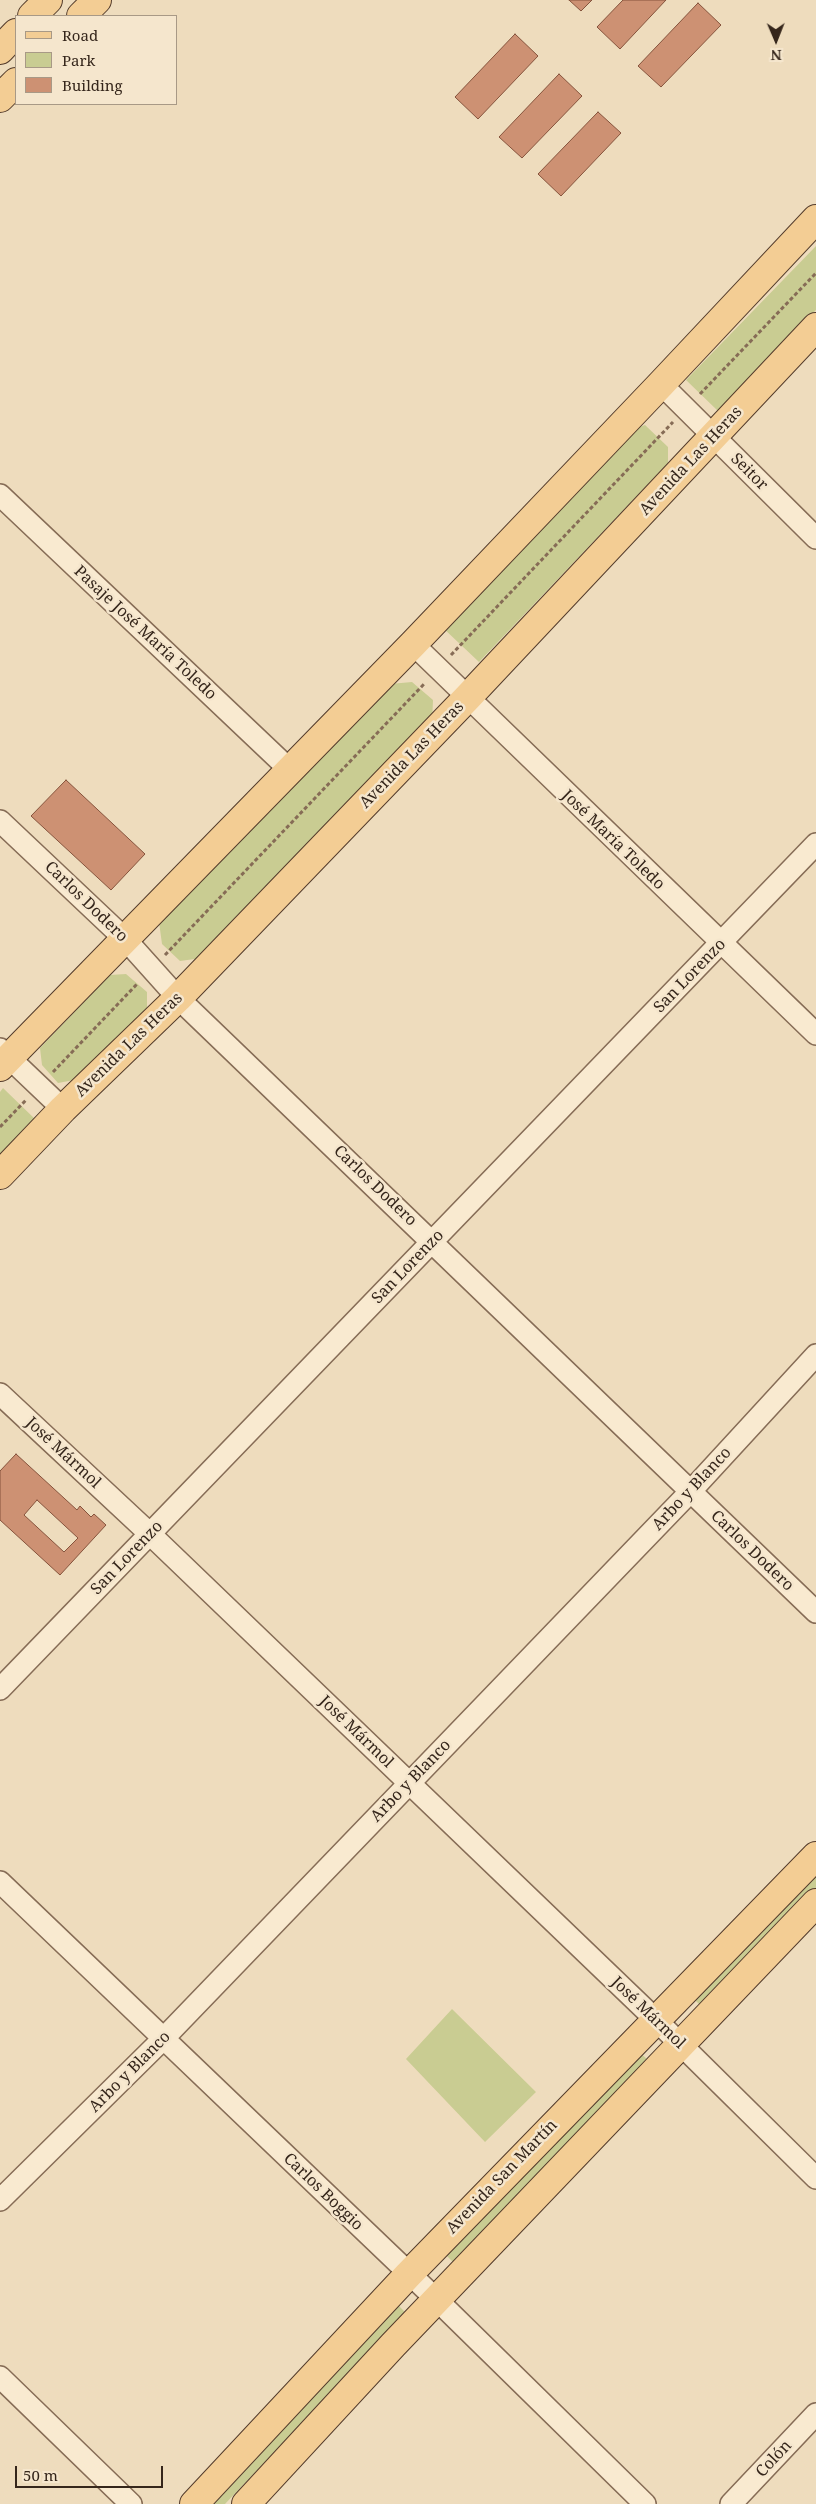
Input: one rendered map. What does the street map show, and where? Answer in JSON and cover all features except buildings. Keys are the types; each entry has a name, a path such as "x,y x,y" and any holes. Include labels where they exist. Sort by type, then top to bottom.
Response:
{"main road":[{"path":"33,15 48,0"},
{"path":"82,15 97,0"},
{"path":"0,50 15,34"},
{"path":"0,98 15,83"},
{"path":"3,1058 126,940 413,644 662,384 816,219"},
{"name":"Avenida Las Heras","path":"0,1175 63,1109 178,998 467,698 816,327"},
{"name":"Avenida San Martín","path":"194,2504 408,2274 816,1856"},
{"path":"246,2504 437,2300 816,1903"}],"street":[{"name":"Seitor","path":"662,384 816,538"},
{"name":"Pasaje José María Toledo","path":"0,495 290,770"},
{"name":"José María Toledo","path":"413,644 721,945 816,1034"},
{"name":"Carlos Dodero","path":"0,821 126,940 178,998 816,1612"},
{"name":"San Lorenzo","path":"0,1690 721,945 816,844"},
{"path":"3,1058 39,1086 63,1109"},
{"name":"Arbo y Blanco","path":"0,2200 163,2039 690,1492 816,1355"},
{"name":"José Mármol","path":"0,1394 150,1534 655,2019 816,2178"},
{"name":"Carlos Boggio","path":"0,1882 437,2300 645,2504"},
{"path":"0,2377 131,2504"},
{"name":"Colón","path":"731,2504 816,2414"}],"path":[{"path":"0,1127 816,273"}],"green space":[{"path":"816,246 816,310 718,411 686,380"},
{"path":"645,425 668,447 668,463 479,662 442,627 626,432"},
{"path":"412,682 433,700 432,723 202,958 180,961 162,944 159,922 390,684"},
{"path":"126,974 147,992 147,1009 74,1080 58,1083 42,1065 40,1048 110,975"},
{"path":"3,1088 37,1121 0,1160 0,1092"},
{"path":"816,1870 816,1891 703,2008 693,1998"},
{"path":"452,2009 536,2092 485,2142 406,2059"},
{"path":"636,2049 648,2060 456,2265 445,2254"},
{"path":"396,2303 406,2313 225,2504 206,2504"}]}
